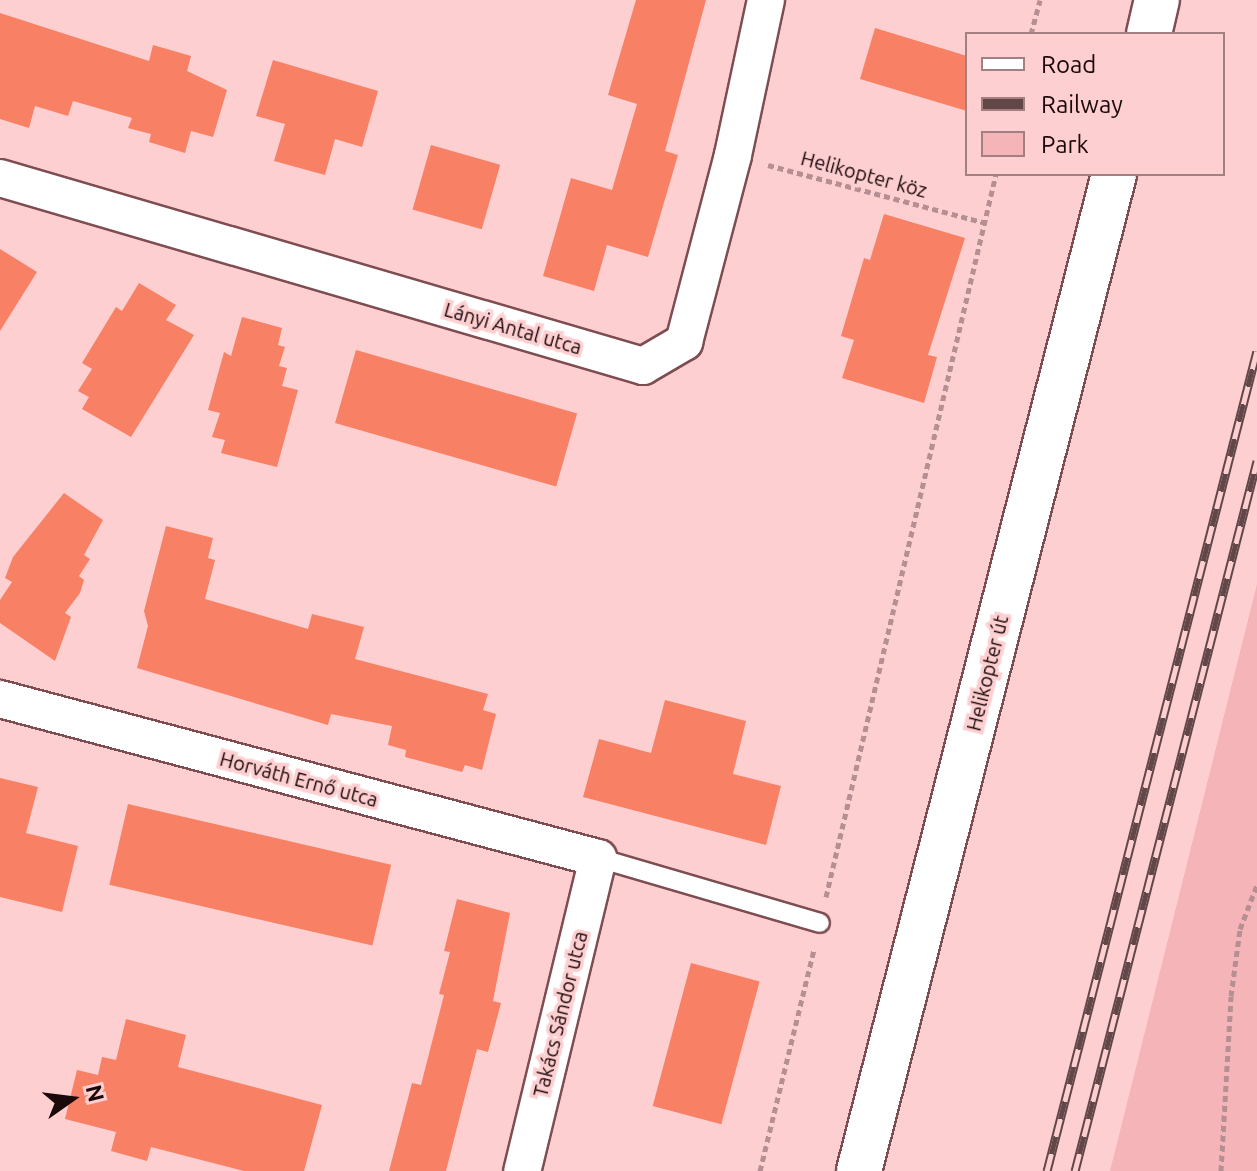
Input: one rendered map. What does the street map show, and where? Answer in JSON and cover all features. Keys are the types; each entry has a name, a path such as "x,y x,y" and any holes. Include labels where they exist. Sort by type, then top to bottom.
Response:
{"street":[{"name":"Lányi Antal utca","path":"0,178 643,366 684,342 733,155 766,0"},
{"path":"1149,32 1157,0"},
{"name":"Helikopter út","path":"859,1171 1113,176"},
{"name":"Horváth Ernő utca","path":"0,699 598,858"},
{"name":"Takács Sándor utca","path":"522,1171 598,858"}],"lane":[{"path":"598,858 820,923"}],"path":[{"path":"1032,32 1040,0"},
{"name":"Helikopter köz","path":"733,155 986,223"},
{"path":"760,1171 996,176"},
{"path":"1221,1171 1231,996 1240,929 1257,885"}],"green space":[{"path":"1257,584 1257,1171 1110,1171"}],"building":[{"path":"636,0 706,0 665,151 678,155 648,257 607,245 594,291 543,276 571,178 612,190 637,104 608,95"},
{"path":"0,13 149,61 153,45 191,56 187,71 227,90 213,137 191,131 185,153 149,142 151,134 128,128 132,118 73,101 68,116 35,106 29,128 0,119"},
{"path":"875,28 965,55 965,110 860,79"},
{"path":"273,60 378,91 362,147 335,139 325,175 274,161 285,124 256,116"},
{"path":"431,145 500,165 482,229 413,209"},
{"path":"884,214 965,238 928,355 937,357 924,403 842,378 854,340 841,336 864,258 870,260"},
{"path":"0,249 37,272 0,331"},
{"path":"139,283 176,305 166,320 194,335 131,437 82,409 89,397 78,391 92,369 82,363 116,307 122,311"},
{"path":"242,317 282,328 278,345 285,347 279,366 287,368 282,386 298,390 277,467 221,453 225,440 212,437 220,413 208,410 224,352 231,356"},
{"path":"356,350 577,413 556,486 335,423"},
{"path":"64,493 103,520 84,555 90,559 79,576 84,580 80,593 65,613 71,617 55,661 0,623 0,600 12,582 5,578 13,557"},
{"path":"166,526 213,538 208,558 215,560 205,599 308,629 312,614 364,627 355,659 488,694 483,710 496,714 482,770 465,765 462,772 405,757 406,750 388,745 392,726 331,714 328,725 137,668 148,626 144,611"},
{"path":"665,700 746,721 733,774 781,786 766,845 583,797 599,739 651,753"},
{"path":"0,778 38,787 26,833 78,846 62,912 0,897"},
{"path":"128,804 391,865 372,946 109,885"},
{"path":"457,899 510,913 493,1001 501,1003 488,1052 477,1049 446,1171 389,1171 412,1083 421,1085 444,995 439,994 450,952 444,951"},
{"path":"691,963 760,981 721,1124 653,1106"},
{"path":"126,1019 186,1035 178,1067 322,1105 304,1171 244,1171 151,1147 147,1161 111,1151 116,1132 65,1119 77,1070 98,1075 102,1057 116,1060"}],"railway":[{"path":"1047,1171 1257,351"},
{"path":"1075,1171 1257,461"}]}
